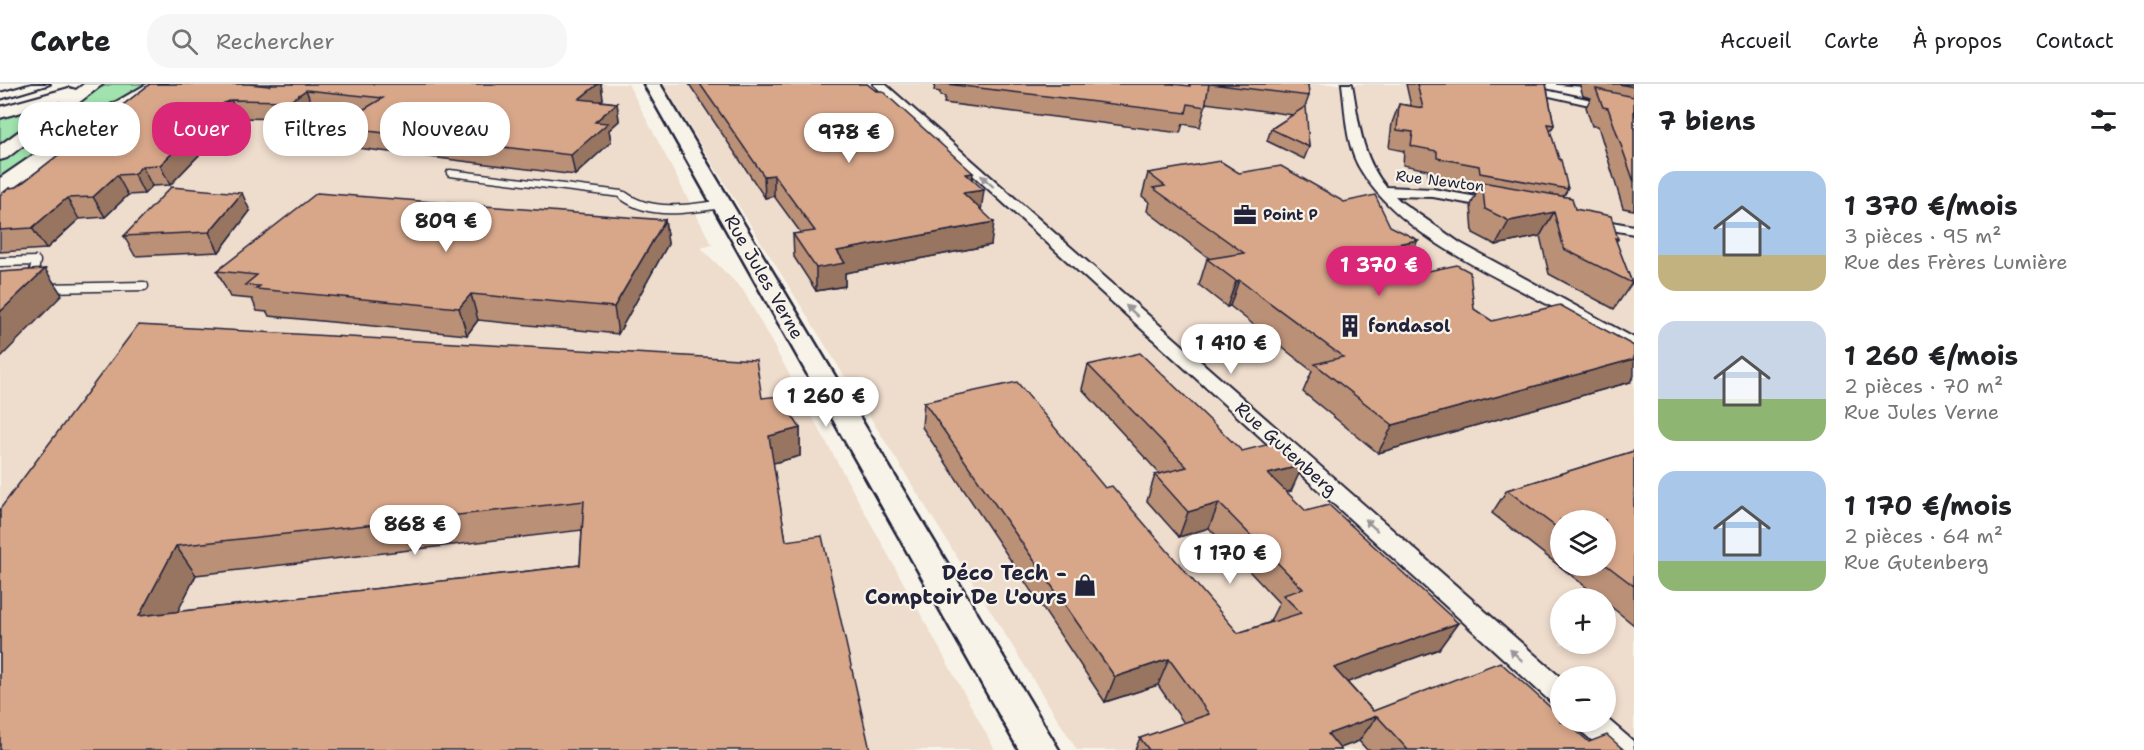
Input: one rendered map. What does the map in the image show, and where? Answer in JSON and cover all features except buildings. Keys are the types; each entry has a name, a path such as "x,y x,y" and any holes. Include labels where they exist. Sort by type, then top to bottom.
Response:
{"main road":[{"path":"0,102 63,84"},
{"path":"130,102 159,84"},
{"name":"Rue Jules Verne","path":"652,84 1040,750"},
{"path":"70,102 95,85"},
{"path":"0,113 95,85"},
{"path":"0,154 18,140"},
{"path":"0,188 46,156"}],"street":[{"path":"0,96 45,84"},
{"name":"Rue Gutenberg","path":"878,84 1550,685"},
{"path":"1347,84 1358,150 1368,174 1383,191 1447,241 1634,345"},
{"path":"1501,84 1634,112"},
{"name":"Rue Newton","path":"1383,191 1433,194 1517,208"},
{"path":"1576,219 1634,230"},
{"path":"1602,732 1623,750"}],"lane":[{"path":"450,173 621,194 636,205 682,210 721,204"},
{"path":"0,262 36,261 28,289 144,286"}],"shaded area":[{"path":"191,84 628,84 712,245 701,248 743,290 995,750 0,750 0,199 59,156 140,156 140,110 152,104 152,156 251,156 251,102 156,102"},
{"path":"663,84 1483,84 1634,116 1634,750 1077,750"}],"green space":[{"path":"112,84 153,84 115,102 77,102 91,90"},
{"path":"18,111 18,130 0,143 0,116"},
{"path":"18,146 18,156 36,156 0,181 0,160"}],"place":[{"name":"Point P","path":"1245,215"},
{"name":"fondasol","path":"1350,326"},
{"name":"Déco Tech - Comptoir De L'ours","path":"1085,585"}]}
